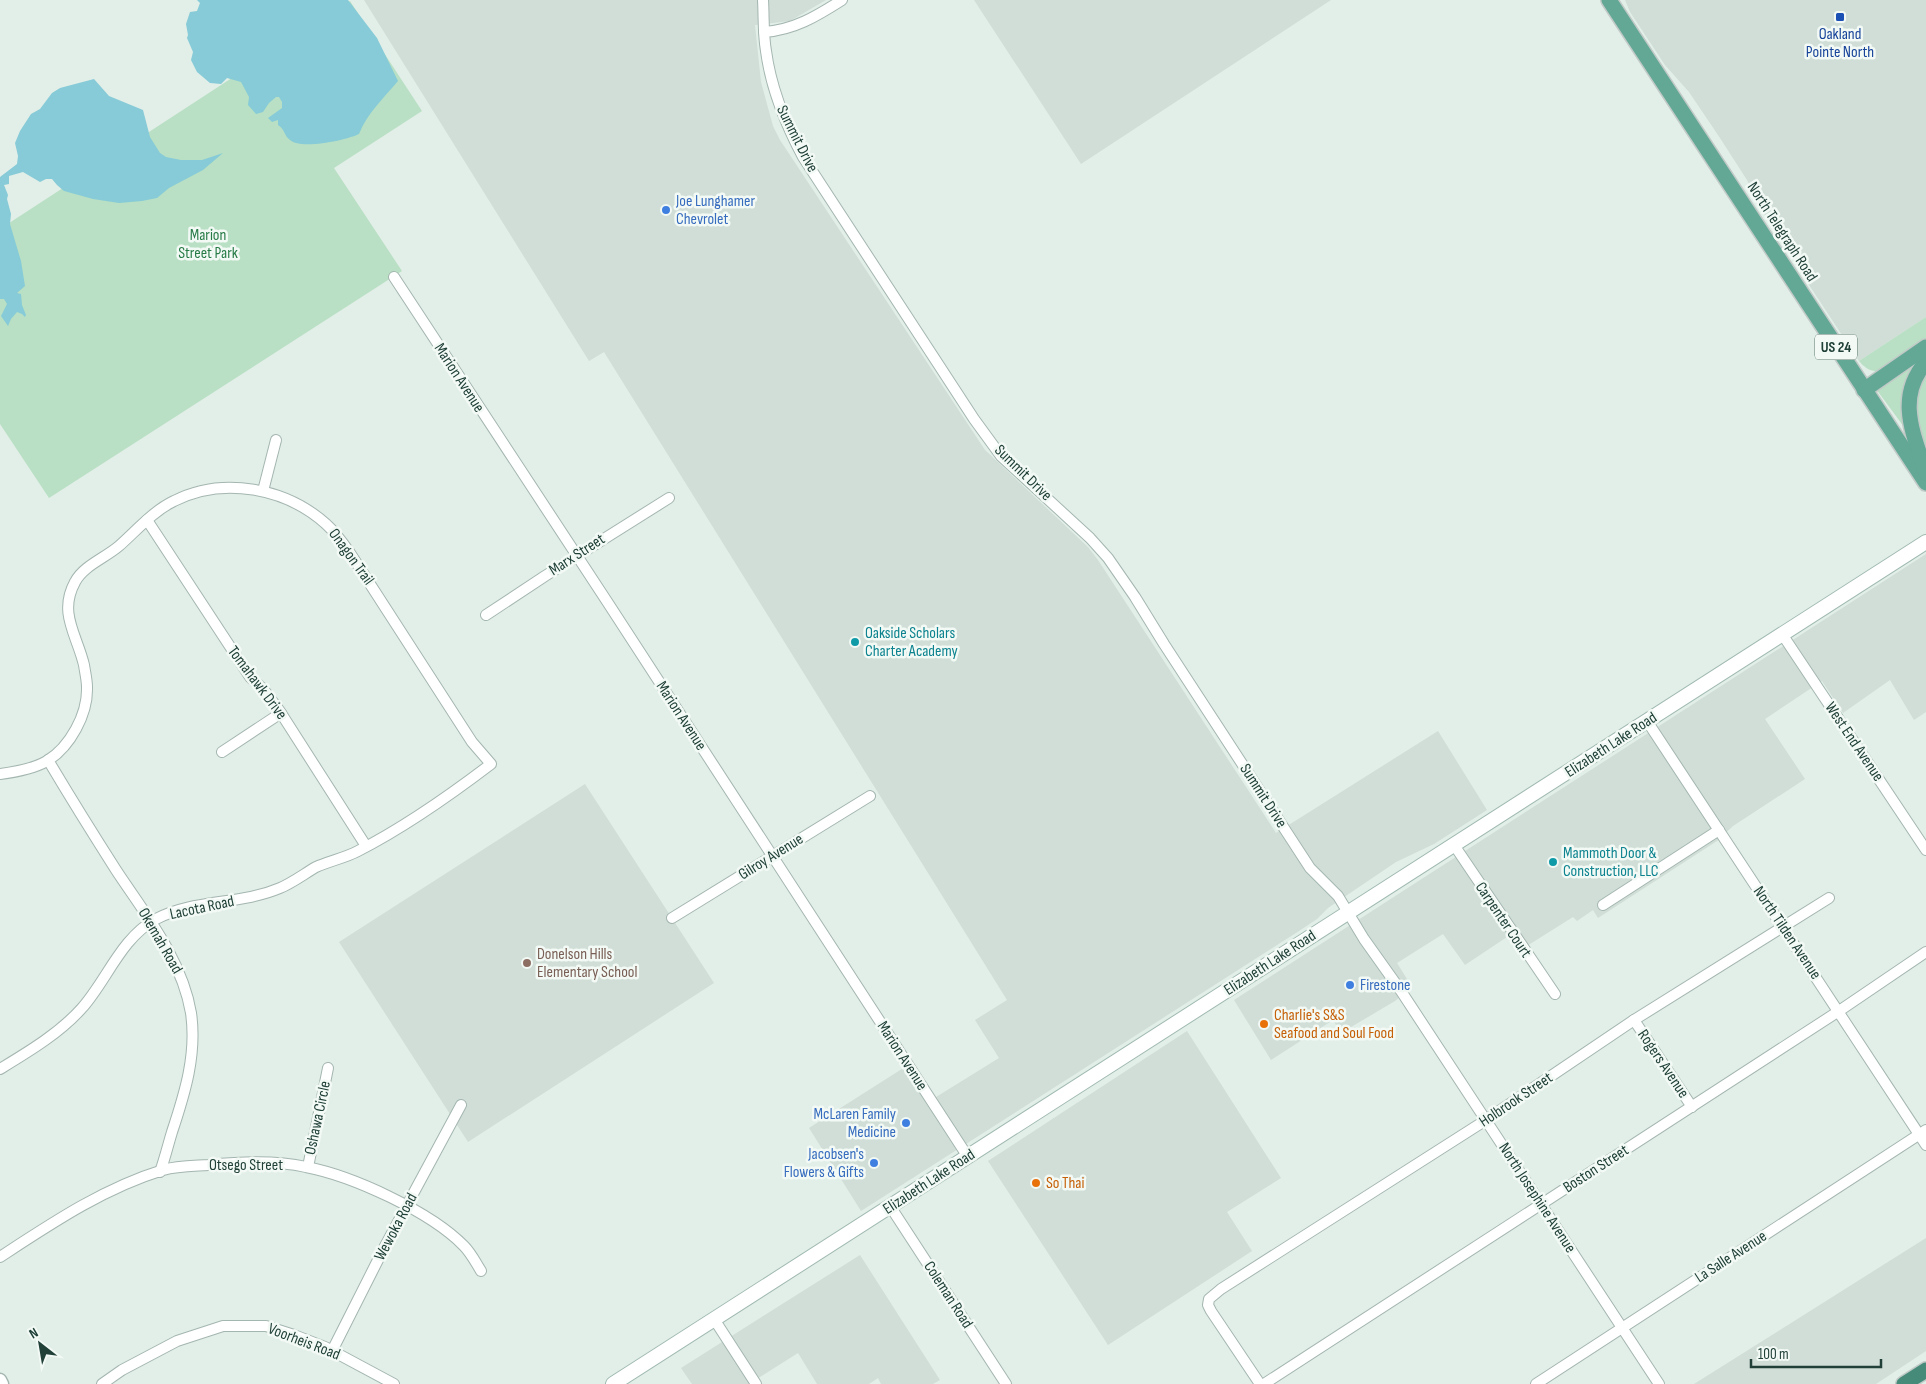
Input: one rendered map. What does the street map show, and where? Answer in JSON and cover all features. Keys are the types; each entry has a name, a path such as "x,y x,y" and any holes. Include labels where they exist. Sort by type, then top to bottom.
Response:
{"highway":[{"path":"1904,1384 1926,1370"}],"main road":[{"name":"North Telegraph Road","path":"1609,0 1926,483"},
{"path":"1864,390 1926,347"},
{"path":"1926,362 1919,371 1911,388 1908,416 1926,473"},
{"name":"Elizabeth Lake Road","path":"613,1384 628,1380 714,1319 1926,542"}],"street":[{"name":"Summit Drive","path":"763,0 765,49 773,88 786,125 803,157 974,419 1001,456 1090,538 1108,558 1305,860 1338,896 1349,913"},
{"path":"764,32 791,28 806,22 842,0"},
{"name":"Marion Avenue","path":"394,277 968,1157"},
{"path":"263,491 276,440"},
{"name":"Onagon Trail","path":"0,774 19,771 48,760 64,747 81,721 87,688 83,663 67,614 69,594 76,579 117,548 147,520 174,501 196,493 241,488 263,491 291,500 327,524 350,553 472,742 491,764 457,789 366,846"},
{"name":"Marx Street","path":"486,615 669,498"},
{"name":"Tomahawk Drive","path":"147,520 250,677 264,690 281,713 366,846"},
{"name":"West End Avenue","path":"1782,634 1926,850"},
{"path":"222,752 281,713"},
{"name":"North Tilden Avenue","path":"1647,721 1839,1012 1923,1132 1926,1145"},
{"name":"Okemah Road","path":"48,760 94,836 151,922 182,976 191,1014 191,1066 160,1172"},
{"name":"Gilroy Avenue","path":"672,918 870,796"},
{"path":"1603,905 1719,830"},
{"name":"Carpenter Court","path":"1454,845 1555,994"},
{"name":"Lacota Road","path":"0,1069 51,1035 81,1009 137,933 151,922 187,908 256,896 281,888 318,866 366,846"},
{"name":"Holbrook Street","path":"1260,1384 1208,1305 1209,1299 1221,1289 1486,1120 1634,1020 1829,898"},
{"name":"North Josephine Avenue","path":"1349,913 1659,1384"},
{"name":"Boston Street","path":"1264,1384 1839,1012 1926,952"},
{"name":"Rogers Avenue","path":"1634,1020 1692,1107"},
{"name":"Oshawa Circle","path":"308,1167 328,1068"},
{"name":"Wewoka Road","path":"332,1351 461,1104"},
{"name":"La Salle Avenue","path":"1536,1384 1923,1132"},
{"name":"Otsego Street","path":"0,1257 88,1202 160,1172 237,1162 308,1167 374,1190 442,1226 465,1247 481,1271"},
{"name":"Coleman Road","path":"890,1206 1006,1384"},
{"path":"714,1319 756,1384"},
{"name":"Voorheis Road","path":"102,1384 122,1370 177,1341 223,1326 266,1326 294,1335 332,1351 394,1384"},
{"path":"0,1380 2,1384"}],"shaded area":[{"path":"364,0 826,0 790,21 755,25 761,82 773,126 780,140 985,450 1088,547 1098,560 1276,833 1438,731 1487,810 1434,844 1396,862 1328,908 1317,919 1299,931 861,1211 809,1128 905,1067 928,1102 999,1058 975,1020 1007,1000 604,352 589,361"},
{"path":"974,0 1331,0 1081,164"},
{"name":"Oakland Pointe North","path":"1625,0 1926,0 1926,317 1859,361 1771,227 1747,180 1720,138 1689,92 1665,65 1630,12"},
{"path":"1926,554 1926,712 1914,720 1890,680 1843,713 1822,681 1765,719 1805,779 1733,826 1717,841 1598,918 1593,910 1577,921 1573,917 1517,952 1507,937 1465,965 1443,934 1397,963 1412,987 1395,1001 1341,1033 1333,1020 1271,1060 1234,1000"},
{"name":"Donelson Hills Elementary School","path":"585,784 714,983 468,1142 339,942"},
{"path":"1187,1031 1281,1178 1227,1212 1252,1251 1108,1345 988,1161"},
{"path":"1926,1238 1926,1351 1876,1384 1694,1384"},
{"path":"860,1255 940,1380 933,1384 881,1384 878,1378 869,1384 817,1384 798,1353 749,1384 692,1384 681,1368"}],"green space":[{"name":"Marion Street Park","path":"350,1 422,111 334,168 402,271 49,498 0,424 0,229"},
{"path":"1926,317 1926,342 1901,359 1876,371 1866,368 1859,361"},
{"path":"1926,351 1907,431 1876,389"},
{"path":"1926,367 1926,453 1912,420 1922,373"}],"water":[{"path":"197,0 348,0 377,38 398,81 372,112 359,134 324,143 296,143 287,137 278,125 278,120 272,122 268,118 282,108 282,102 279,97 276,97 269,103 263,112 256,114 248,105 249,97 241,82 227,78 221,84 210,83 197,72 191,60 193,52 187,38 186,24 190,12 197,11 200,3"},
{"path":"94,79 109,96 143,110 150,137 160,153 166,157 181,160 202,160 223,153 203,170 169,188 157,198 142,201 119,203 93,199 64,191 52,179 40,182 23,172 9,176 9,184 4,185 8,195 7,199 11,214 10,224 21,261 25,286 17,293 21,294 22,305 26,315 25,317 17,312 8,326 1,316 7,304 4,299 0,299 0,177 17,164 18,156 15,143 31,114 40,109 52,93 60,88"}],"place":[{"name":"Oakland Pointe North","path":"1840,17"},
{"name":"Joe Lunghamer Chevrolet","path":"666,210"},
{"name":"Oakside Scholars Charter Academy","path":"855,642"},
{"name":"Mammoth Door & Construction, LLC","path":"1553,862"},
{"name":"Donelson Hills Elementary School","path":"527,963"},
{"name":"Firestone","path":"1350,985"},
{"name":"Charlie's S&S Seafood and Soul Food","path":"1264,1024"},
{"name":"McLaren Family Medicine","path":"906,1123"},
{"name":"Jacobsen's Flowers & Gifts","path":"874,1163"},
{"name":"So Thai","path":"1036,1183"}]}
